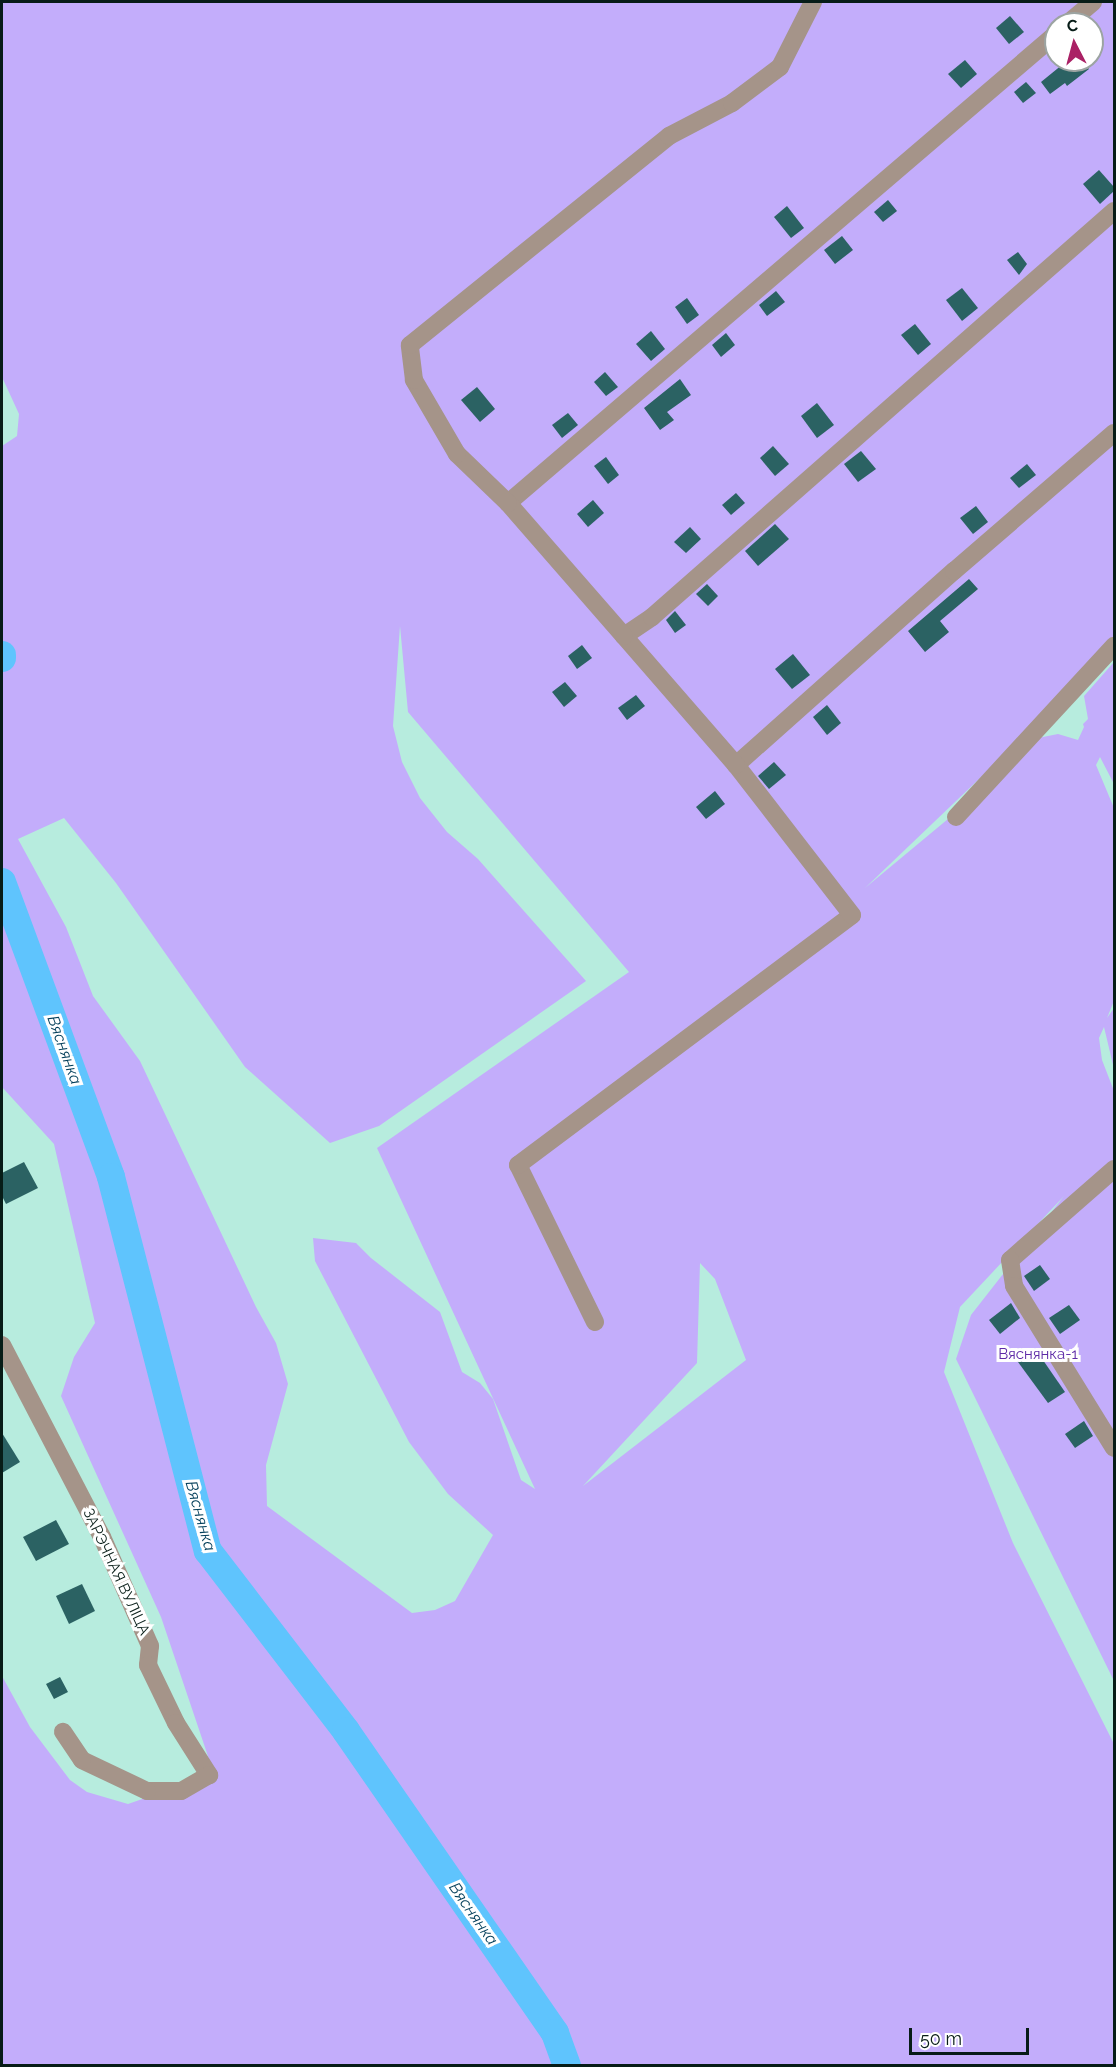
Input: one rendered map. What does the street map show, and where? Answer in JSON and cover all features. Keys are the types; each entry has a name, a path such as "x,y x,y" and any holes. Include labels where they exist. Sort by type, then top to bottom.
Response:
{"street":[{"path":"595,1322 518,1165 852,915 736,765 508,503 457,454 414,380 410,345 669,136 732,103 780,67 813,2"},
{"path":"1081,12 1093,2"},
{"path":"508,503 1044,44"},
{"path":"624,636 652,617 1114,211"},
{"path":"736,765 954,571 1114,433"},
{"path":"956,817 1114,646"},
{"path":"1114,1169 1010,1260 1014,1286 1114,1448"},
{"name":"ЗАРЭЧНАЯ ВУЛІЦА","path":"2,1345 102,1538 150,1646 148,1665 176,1723 209,1775 181,1791 147,1791 82,1760 63,1732"}],"green space":[{"name":"Вяснянка-1","path":"2,2 1114,2 1114,650 865,888 1025,755 1038,738 1058,734 1078,740 1084,727 1083,724 1088,719 1084,696 1114,662 1114,784 1100,757 1096,765 1114,808 1114,1001 1107,1018 1114,1008 1114,1069 1104,1027 1099,1038 1102,1060 1114,1091 1114,1681 956,1359 971,1315 1064,1196 960,1307 944,1372 1013,1543 1114,1744 1114,2065 2,2065 2,1676 30,1727 70,1780 87,1792 128,1804 214,1774 161,1617 61,1396 74,1357 95,1323 54,1144 2,1087 2,446 17,436 19,414 2,377","holes":["400,626 408,712 629,972 377,1148 535,1489 521,1480 493,1399 480,1383 462,1372 440,1312 371,1258 356,1243 313,1238 315,1261 409,1442 448,1494 493,1535 455,1601 435,1610 412,1613 267,1506 266,1465 288,1384 276,1343 256,1307 140,1061 93,996 66,927 18,839 64,818 116,883 245,1067 330,1143 379,1126 586,981 478,859 447,832 420,798 402,762 393,726","700,1263 715,1279 746,1360 583,1486 697,1363"]}],"building":[{"path":"1010,16 1024,32 1009,44 996,28"},
{"path":"965,60 977,74 961,88 948,74"},
{"path":"1053,72 1085,72 1067,86 1065,83 1050,94 1041,82"},
{"path":"1026,82 1036,93 1023,103 1014,92"},
{"path":"1099,170 1114,187 1114,191 1100,204 1083,184"},
{"path":"888,200 897,211 883,222 874,212"},
{"path":"787,206 804,228 791,238 774,217"},
{"path":"842,236 853,250 835,264 824,250"},
{"path":"1018,252 1027,264 1019,275 1007,260"},
{"path":"962,288 978,308 962,321 946,300"},
{"path":"776,291 785,302 767,316 759,305"},
{"path":"687,298 699,315 687,324 675,307"},
{"path":"915,324 931,344 918,355 901,335"},
{"path":"651,331 665,349 651,361 636,344"},
{"path":"726,333 735,345 721,357 712,345"},
{"path":"605,372 618,387 606,396 594,382"},
{"path":"680,379 691,395 667,412 674,420 660,430 644,408"},
{"path":"477,387 495,409 480,422 461,400"},
{"path":"817,403 834,425 817,438 801,416"},
{"path":"568,413 578,425 562,438 552,425"},
{"path":"773,446 789,464 775,476 760,458"},
{"path":"861,451 876,469 858,482 844,464"},
{"path":"606,457 619,475 608,484 594,466"},
{"path":"1027,464 1036,475 1019,488 1010,478"},
{"path":"736,493 745,503 731,515 722,505"},
{"path":"593,500 604,513 588,527 577,514"},
{"path":"976,506 988,522 973,534 960,518"},
{"path":"775,524 789,539 758,566 745,551"},
{"path":"690,527 701,539 686,553 674,542"},
{"path":"969,579 978,589 940,621 949,632 925,652 908,631"},
{"path":"707,584 718,596 708,606 696,594"},
{"path":"675,611 686,625 675,633 666,620"},
{"path":"582,645 592,658 577,669 568,656"},
{"path":"793,654 810,675 792,689 775,669"},
{"path":"565,682 577,696 564,707 552,692"},
{"path":"636,695 645,706 627,720 618,708"},
{"path":"827,705 841,723 827,735 813,717"},
{"path":"774,762 786,775 769,789 758,776"},
{"path":"715,791 725,804 706,819 696,807"},
{"path":"24,1162 38,1188 6,1204 2,1196 2,1173"},
{"path":"1040,1265 1050,1279 1034,1291 1024,1276"},
{"path":"1011,1303 1020,1318 1000,1334 989,1320"},
{"path":"1069,1305 1080,1320 1060,1334 1049,1318"},
{"path":"1036,1350 1065,1392 1048,1403 1018,1362"},
{"path":"1084,1421 1093,1436 1075,1448 1065,1434"},
{"path":"2,1433 20,1462 2,1473"},
{"path":"56,1520 69,1544 36,1561 23,1537"},
{"path":"82,1584 95,1611 69,1624 56,1596"},
{"path":"60,1677 68,1692 54,1699 46,1684"}],"waterway":[{"name":"Вяснянка","path":"2,882 111,1177 208,1551 346,1731 555,2033 567,2066"}]}
